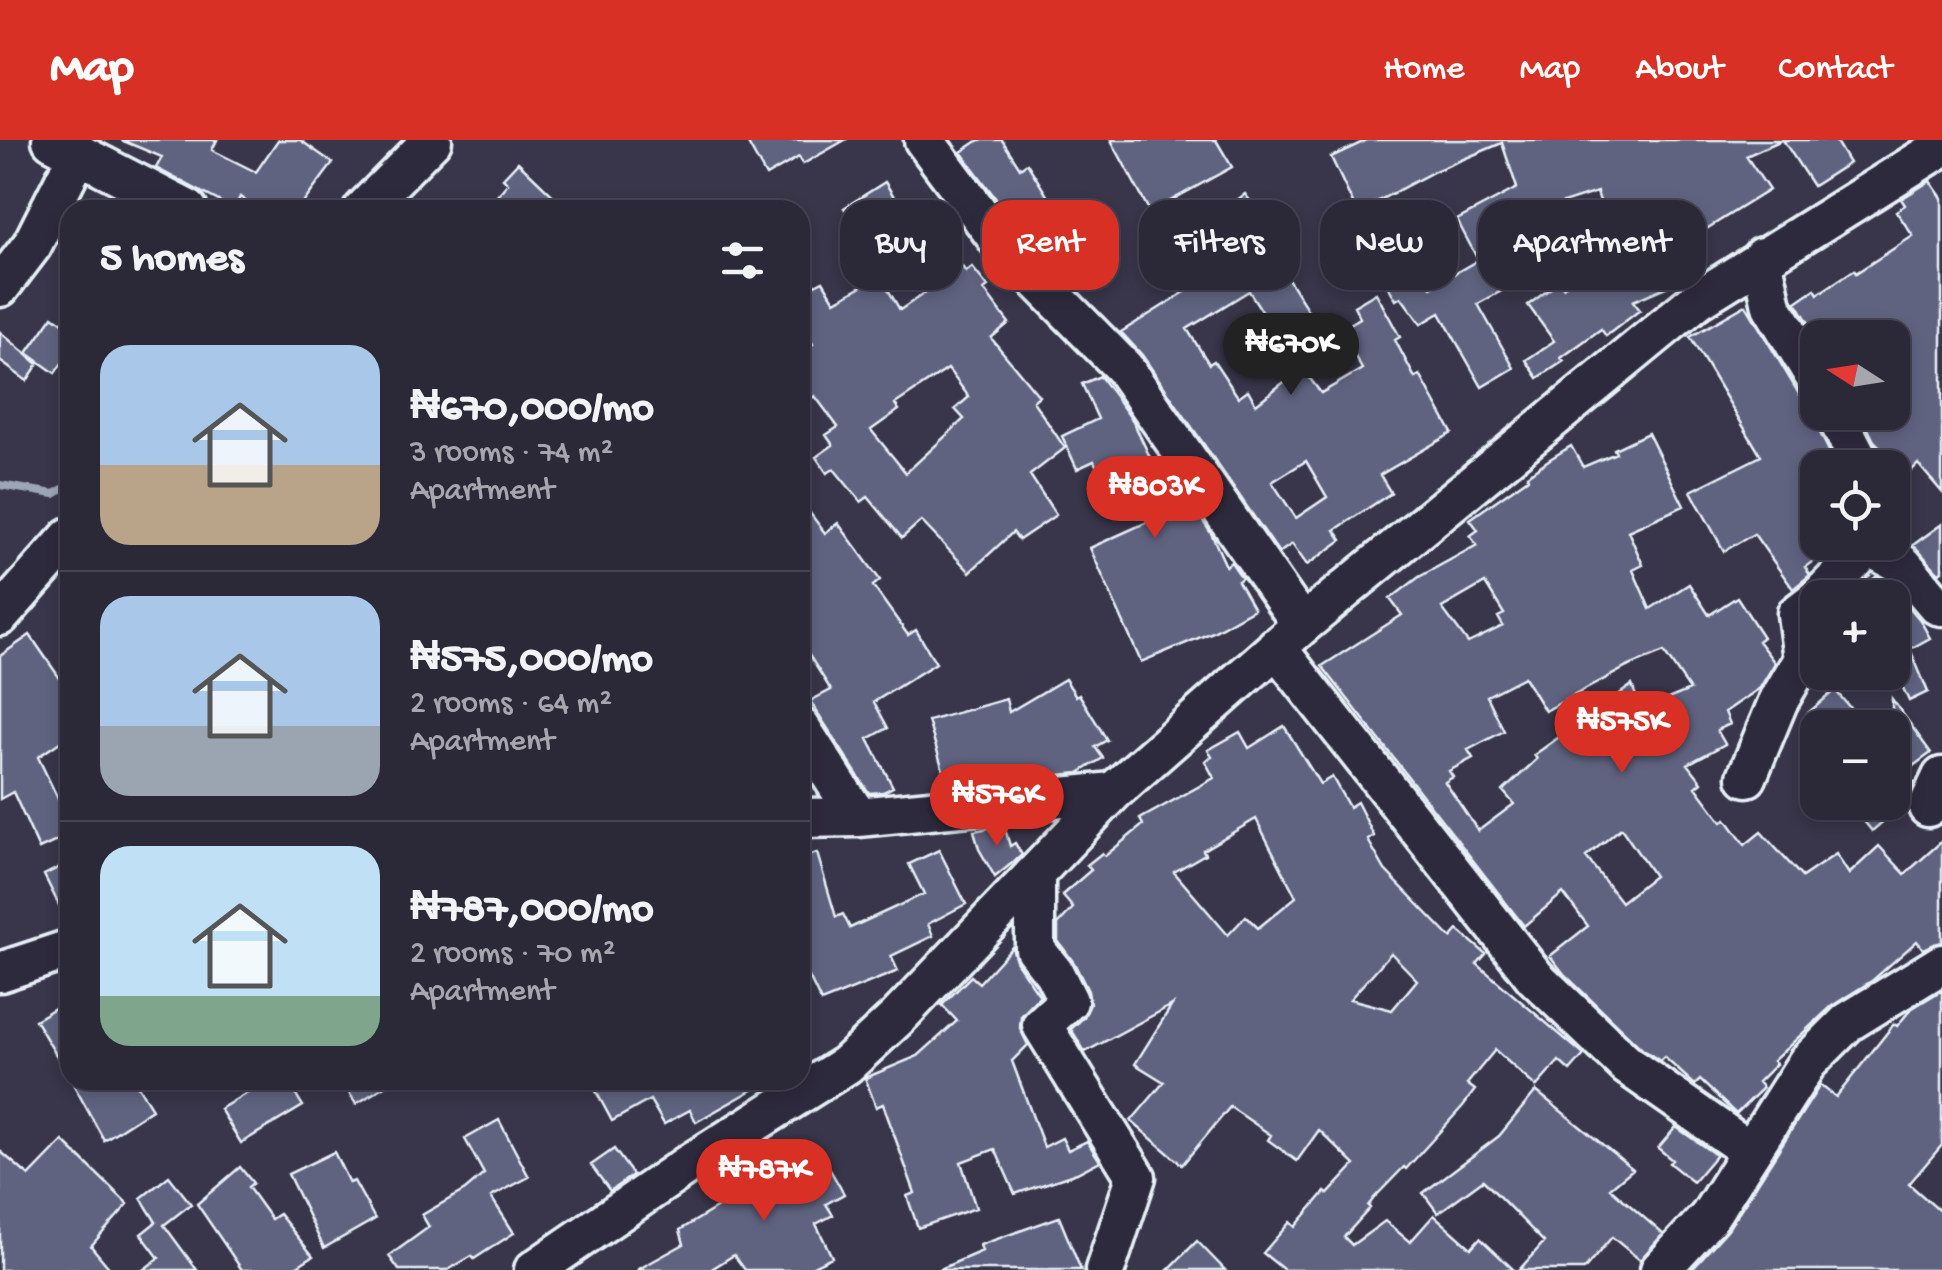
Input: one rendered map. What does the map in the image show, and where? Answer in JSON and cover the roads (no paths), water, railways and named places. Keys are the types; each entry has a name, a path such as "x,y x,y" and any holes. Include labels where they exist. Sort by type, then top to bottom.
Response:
{"street":[{"path":"373,200 432,140"},
{"path":"924,140 1000,242 1124,368 1289,636 1536,977 1628,1066 1750,1151"},
{"path":"0,287 32,245 65,147 168,200"},
{"path":"810,1087 846,1064 898,1017 1113,792 1289,636 1697,300 1942,147"},
{"path":"1762,256 1772,306 1800,352"},
{"path":"0,616 60,548"},
{"path":"1836,580 1855,560"},
{"path":"1894,560 1936,605 1942,606"},
{"path":"1800,612 1797,614 1800,636"},
{"path":"1747,777 1778,702 1800,664"},
{"path":"810,743 858,817"},
{"path":"810,818 858,817 1113,792"},
{"path":"1035,874 1035,948 1068,1001 1042,1026 1136,1177 1105,1270"},
{"path":"0,972 60,952"},
{"path":"1660,1270 1709,1218 1807,1064 1848,1022 1942,964"},
{"path":"534,1270 805,1090"}],"waterway":[{"path":"0,485 54,494 60,491"}]}
